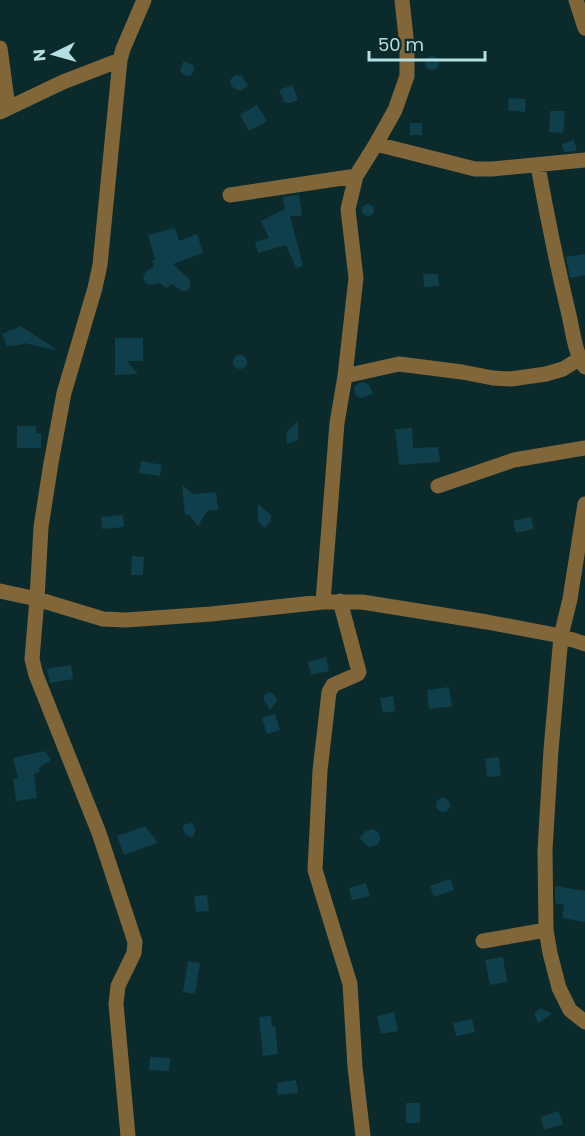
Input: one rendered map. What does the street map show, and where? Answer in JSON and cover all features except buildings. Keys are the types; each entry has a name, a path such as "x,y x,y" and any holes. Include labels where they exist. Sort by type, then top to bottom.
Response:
{"street":[{"path":"128,1136 117,1004 118,986 134,953 135,942 99,833 36,675 32,659 41,527 51,463 64,393 100,266 120,60 144,0"},
{"path":"323,602 337,423 345,376 356,278 348,209 356,176 395,110 407,76 407,46 402,0"},
{"path":"576,0 585,28"},
{"path":"0,48 4,110 63,82 120,60"},
{"path":"376,144 475,169 538,166 585,160"},
{"path":"345,376 399,364 511,379 546,374 582,363 552,243 538,166"},
{"path":"230,195 356,176"},
{"path":"438,486 514,460 585,448"},
{"path":"585,504 570,599 561,636 545,850 546,930 549,953 559,988 570,1010 585,1022"},
{"path":"0,591 37,599 103,619 126,620 323,602 362,602 561,636 585,644"},
{"path":"340,602 359,672 333,685 329,692 320,771 315,870 350,984 355,1067 363,1136"},
{"path":"483,940 546,930"}]}
